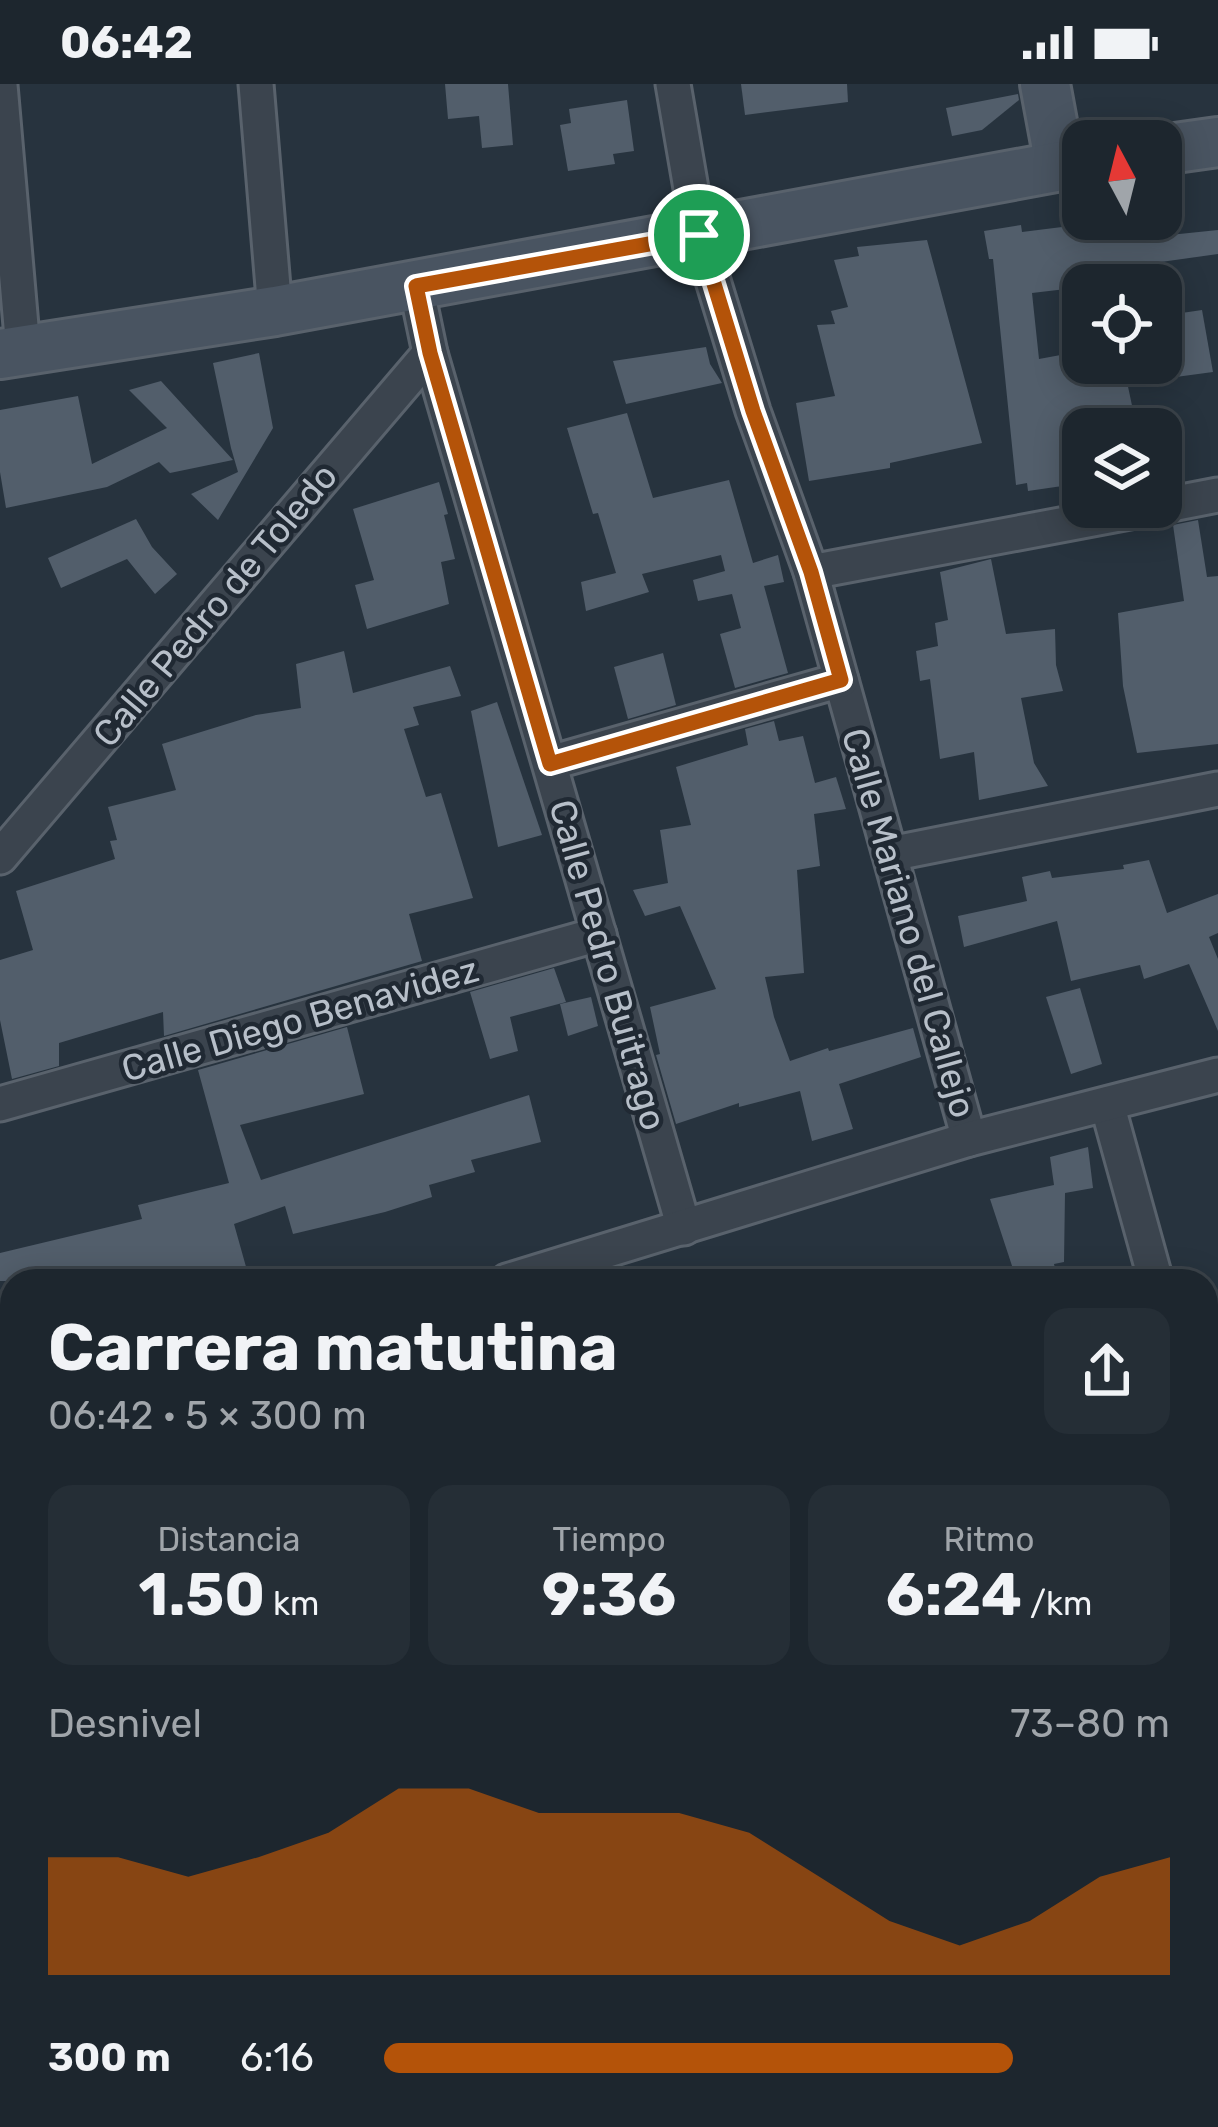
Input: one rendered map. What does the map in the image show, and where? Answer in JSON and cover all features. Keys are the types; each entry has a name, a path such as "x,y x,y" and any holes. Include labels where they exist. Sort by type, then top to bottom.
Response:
{"street":[{"path":"256,84 275,311"},
{"name":"Calle Mariano del Callejo","path":"673,84 699,235 753,411 811,572 969,1139"},
{"path":"1045,84 1062,136"},
{"path":"0,86 12,351 275,311 1062,166"},
{"path":"1182,149 1216,148"},
{"name":"Calle Pedro Buitrago","path":"416,286 430,353 684,1228"},
{"name":"Calle Pedro de Toledo","path":"0,857 430,353"},
{"path":"1182,502 1218,495"},
{"path":"811,572 1062,525"},
{"path":"550,764 841,680"},
{"path":"890,854 1218,789"},
{"name":"Calle Diego Benavidez","path":"0,1104 599,934"},
{"path":"547,1269 969,1139 1218,1075"},
{"path":"1107,1104 1153,1269"}],"building":[{"path":"445,84 508,84 513,145 482,148 479,116 448,119"},
{"path":"741,84 847,84 848,102 745,115"},
{"path":"1018,94 1019,100 982,130 952,136 946,108"},
{"path":"627,100 634,151 613,154 615,164 568,171 560,125 571,123 569,109"},
{"path":"1021,225 1022,232 1062,227 1062,240 1182,240 1182,234 1218,230 1218,254 1146,264 1062,264 1062,289 1032,293 1039,359 1062,355 1062,384 1127,384 1133,408 1062,408 1062,486 1028,491 1027,483 1016,485 993,259 989,259 984,231"},
{"path":"927,240 982,443 890,463 890,468 809,481 796,403 835,396 817,325 835,324 831,311 848,307 834,260 859,256 857,247"},
{"path":"1202,310 1213,372 1182,376 1182,313"},
{"path":"706,347 722,383 626,404 613,361"},
{"path":"259,353 273,428 218,520 191,494 238,472 213,363"},
{"path":"161,381 233,460 170,473 159,462 107,487 6,508 0,472 0,410 78,396 92,464 167,428 129,390"},
{"path":"627,413 653,498 729,480 753,563 778,555 784,582 764,586 788,673 735,688 720,634 741,628 732,594 698,601 693,580 725,571 721,555 642,574 649,592 586,611 581,582 616,573 567,428"},
{"path":"439,482 455,559 441,562 449,604 367,629 355,585 374,580 353,509"},
{"path":"136,519 152,547 177,574 155,594 127,559 61,588 48,558"},
{"path":"1198,520 1207,577 1218,576 1218,744 1137,753 1123,686 1118,613 1184,601 1173,528 1182,528 1182,523"},
{"path":"991,559 1006,634 1055,629 1056,665 1063,691 1021,698 1034,763 1048,786 979,800 974,752 940,759 930,679 920,681 916,651 938,646 935,623 948,620 940,572"},
{"path":"344,651 353,693 450,666 461,696 413,707 419,725 404,729 426,797 441,793 473,898 409,914 422,961 164,1036 163,1012 59,1043 59,1066 12,1079 0,1020 0,960 33,950 16,891 115,859 110,841 117,840 108,807 176,790 162,744 256,715 301,708 296,664"},
{"path":"663,653 676,705 628,719 614,667"},
{"path":"497,702 542,835 498,847 471,711"},
{"path":"774,721 779,741 803,736 815,783 836,777 846,809 814,814 820,866 797,870 804,973 765,977 790,1061 913,1028 921,1057 839,1084 853,1129 812,1141 800,1091 739,1107 739,1103 676,1124 656,1055 660,1054 650,1007 716,989 680,906 645,916 633,890 668,883 660,830 691,825 676,767 748,745 745,729"},
{"path":"1149,860 1167,913 1218,894 1218,933 1209,937 1218,959 1218,1031 1189,964 1144,979 1140,965 1071,981 1057,921 964,947 958,916 1027,901 1022,877 1050,871 1052,878 1124,869 1123,865"},
{"path":"554,968 566,1002 510,1017 518,1051 490,1059 470,992"},
{"path":"1080,988 1102,1064 1071,1074 1046,997"},
{"path":"591,997 598,1026 568,1036 560,1004"},
{"path":"347,1027 364,1094 240,1125 261,1180 529,1095 541,1142 471,1160 475,1172 429,1185 432,1197 385,1212 293,1234 285,1206 234,1224 247,1269 0,1269 0,1253 142,1219 138,1205 229,1183 198,1070"},
{"path":"1088,1147 1093,1188 1065,1193 1064,1262 1054,1264 1055,1269 1013,1269 990,1199 1054,1185 1050,1157"}],"route":[{"path":"699,235 753,411 811,572 841,680 550,764 430,353 416,286 699,235"}]}
